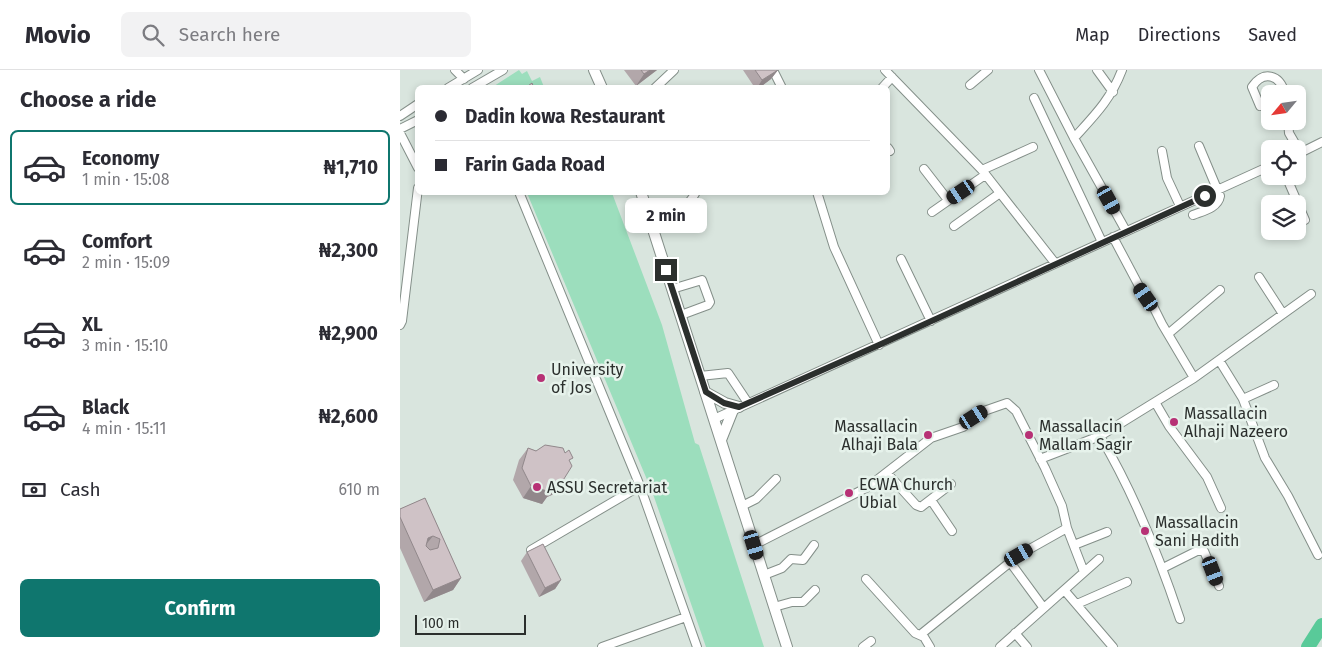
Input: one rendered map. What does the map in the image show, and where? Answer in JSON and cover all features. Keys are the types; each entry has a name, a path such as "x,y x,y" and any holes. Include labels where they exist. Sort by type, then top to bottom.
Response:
{"main road":[{"path":"594,70 601,85"},
{"path":"642,195 787,647"},
{"path":"706,392 724,403 740,407 721,441"}],"street":[{"path":"455,70 467,75"},
{"path":"452,85 478,70"},
{"path":"478,85 504,70"},
{"path":"657,85 674,70"},
{"path":"773,70 780,85"},
{"path":"885,70 984,173 1056,263"},
{"path":"970,85 988,70"},
{"path":"1039,70 1074,138 1126,231"},
{"path":"1097,70 1113,92"},
{"path":"1074,138 1113,92 1122,70"},
{"path":"1260,106 1252,87 1257,78 1265,74 1274,76 1281,85"},
{"path":"885,85 892,77"},
{"path":"1034,98 1102,242"},
{"path":"400,116 415,106"},
{"path":"400,129 415,122"},
{"path":"400,133 415,162"},
{"path":"1306,150 1322,142"},
{"path":"1193,215 1207,210 1219,202 1220,196 1199,146"},
{"path":"932,212 984,173 1032,147"},
{"path":"1162,151 1167,178 1180,206"},
{"path":"924,170 948,200"},
{"path":"714,419 1261,170"},
{"path":"954,226 1000,193"},
{"path":"400,325 417,195"},
{"path":"520,195 640,486 697,647"},
{"path":"652,226 677,213 690,203 694,195"},
{"path":"818,195 834,247 879,345"},
{"path":"1112,237 1194,378"},
{"path":"901,259 930,321"},
{"path":"1259,277 1283,314"},
{"path":"672,289 702,280 710,302 708,305 681,315"},
{"path":"1168,334 1220,290"},
{"path":"1040,459 1100,436 1194,378 1311,294"},
{"path":"1220,360 1243,399 1265,458 1288,496 1318,555"},
{"path":"700,376 728,373 740,407"},
{"path":"1243,399 1274,385"},
{"path":"1155,402 1168,426 1207,477 1221,508"},
{"path":"754,545 852,495 887,473 931,438 963,427 984,411 1007,403 1016,411 1062,506 1067,528 1084,572"},
{"path":"1100,436 1117,464 1163,568 1180,619"},
{"path":"887,473 916,505 921,507 950,484"},
{"path":"742,506 756,499 776,479"},
{"path":"531,550 640,486"},
{"path":"931,500 952,531"},
{"path":"920,635 1019,555 1067,528"},
{"path":"1074,545 1107,532"},
{"path":"764,575 782,568 791,559 803,560 814,545"},
{"path":"1163,568 1201,550 1207,556 1218,586"},
{"path":"1000,647 1099,559"},
{"path":"1010,562 1043,607"},
{"path":"866,579 915,633 924,637 930,647"},
{"path":"1077,604 1127,582"},
{"path":"774,607 792,602 803,602 815,590"},
{"path":"1065,591 1113,647"},
{"path":"602,647 686,617"},
{"path":"1015,633 1027,647"},
{"path":"863,647 871,641"}],"green space":[{"path":"519,70 522,74 527,71 532,81 540,77 543,85 496,85"},
{"path":"528,195 613,195 662,325 695,443 699,445 764,647 706,647 653,494"}],"building":[{"path":"641,70 650,70 644,74"},
{"path":"755,70 778,70 762,80"},
{"name":"ASSU Secretariat","path":"545,445 563,448 565,453 569,450 573,458 569,460 572,466 562,482 553,487 550,492 531,486 522,468 528,448 536,451"},
{"path":"425,498 461,578 433,590 400,517 400,509","holes":["433,536 440,539 438,548 430,550 426,546 428,538"]},
{"path":"543,544 561,580 545,588 527,552"}],"waterway":[{"path":"1308,647 1322,625"}],"place":[{"name":"University of Jos","path":"541,378"},
{"name":"Massallacin Alhaji Nazeero","path":"1174,422"},
{"name":"Massallacin Alhaji Bala","path":"928,435"},
{"name":"Massallacin Mallam Sagir","path":"1029,435"},
{"name":"ASSU Secretariat","path":"537,487"},
{"name":"ECWA Church Ubial","path":"849,493"},
{"name":"Massallacin Sani Hadith","path":"1145,531"}],"route":[{"path":"666,270 706,392 724,403 739,407 1205,196"}]}
